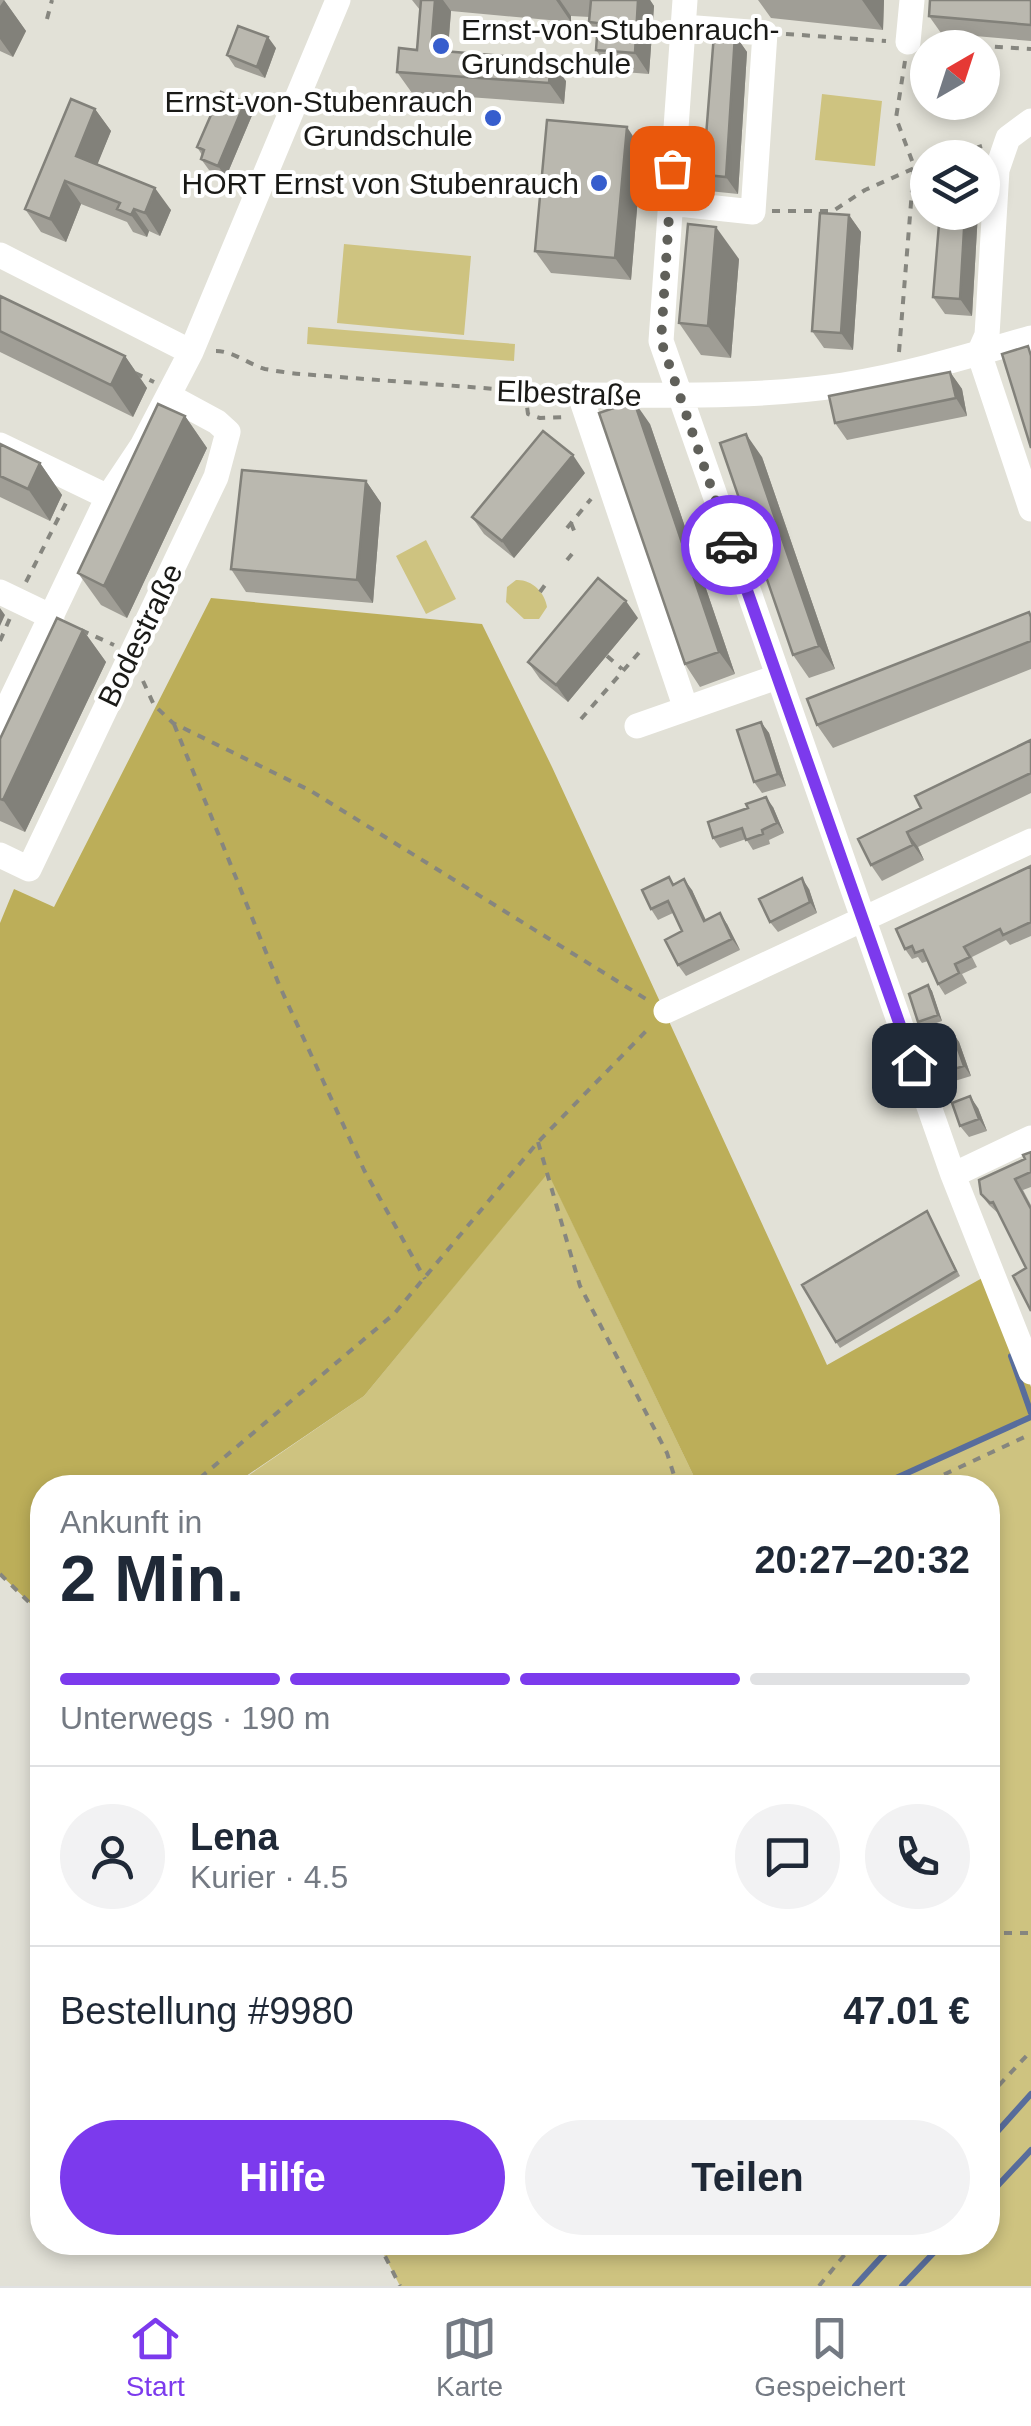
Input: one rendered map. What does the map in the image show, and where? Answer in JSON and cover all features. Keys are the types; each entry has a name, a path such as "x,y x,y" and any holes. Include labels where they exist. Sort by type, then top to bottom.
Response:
{"street":[{"path":"0,723 108,497 191,352 338,0"},
{"path":"685,0 661,341 861,919 953,1174 1031,1372"},
{"path":"908,42 912,0"},
{"path":"669,203 752,212 765,33 683,27"},
{"path":"1031,121 1008,138 997,170 987,335 979,354 1031,509"},
{"path":"0,255 191,352"},
{"name":"Elbestraße","path":"580,395 680,396 816,388 897,374 1031,338"},
{"name":"Bodestraße","path":"0,855 30,868 216,476 228,432 170,393"},
{"path":"580,395 686,709"},
{"path":"0,445 108,497"},
{"path":"8,596 52,617"},
{"path":"636,726 777,677"},
{"path":"789,710 819,698"},
{"path":"666,1011 1031,840"},
{"path":"953,1174 1031,1138"}],"path":[{"path":"47,19 52,0"},
{"path":"908,42 896,118 910,155"},
{"path":"1000,140 1008,138"},
{"path":"752,212 833,211 864,190 910,168"},
{"path":"897,374 910,215"},
{"name":"Elbestraße","path":"227,351 266,369 300,374 468,390 580,395"},
{"path":"124,368 170,393"},
{"path":"575,533 569,525 608,480"},
{"path":"0,641 8,596 78,483"},
{"path":"567,560 572,554"},
{"path":"540,592 545,585"},
{"path":"52,617 130,653 154,705 173,723 311,791 666,1011 538,1142 394,1314 203,1475"},
{"path":"581,719 659,629"},
{"path":"607,656 624,670"},
{"path":"173,723 280,987 364,1170 425,1280"},
{"path":"538,1142 580,1286 667,1453 674,1475"},
{"path":"943,1475 1031,1434"},
{"path":"0,1574 30,1603"},
{"path":"1000,1933 1031,1934"},
{"path":"1000,2084 1031,2051"},
{"path":"384,2255 400,2286"},
{"path":"819,2286 844,2255"}],"shaded area":[{"path":"822,94 882,101 875,166 815,160"},
{"path":"344,244 471,256 464,335 337,323"},
{"path":"308,327 515,344 514,361 307,344"},
{"path":"426,540 456,599 426,614 396,556"},
{"path":"516,580 532,584 543,596 547,607 539,619 524,619 506,602 507,587"},
{"path":"211,598 482,624 552,767 827,1365 984,1277 1031,1387 1031,1417 901,1475 693,1475 548,1173 364,1396 248,1475 30,1475 30,1603 0,1574 0,923 14,889 54,907"},
{"path":"548,1172 693,1475 249,1475 364,1396"},
{"path":"1031,1417 1031,2286 400,2286 384,2255 1000,2255 1000,1475 901,1475"}],"building":[{"path":"421,0 435,0 431,50 551,60 549,83 397,72 399,48 417,50"},
{"path":"591,0 638,0 635,53 596,50 598,23 589,22"},
{"path":"930,0 1031,0 1031,25 929,16"},
{"path":"238,26 268,37 257,67 227,55"},
{"path":"714,34 735,35 726,177 697,174 699,148 705,149"},
{"path":"221,92 245,102 218,166 201,159 204,150 197,147"},
{"path":"71,99 95,109 76,156 155,188 145,213 134,209 131,215 117,209 120,203 65,181 50,219 25,209"},
{"name":"HORT Ernst von Stubenrauch","path":"547,120 627,127 615,258 535,251"},
{"path":"820,213 849,215 841,333 812,331"},
{"path":"688,224 716,227 708,326 679,323"},
{"path":"939,230 964,230 960,299 933,297"},
{"path":"0,296 125,356 111,385 0,331"},
{"path":"1028,346 1031,356 1031,448 1002,354"},
{"path":"950,372 956,398 835,423 829,396"},
{"path":"634,401 719,652 685,664 599,413"},
{"path":"158,404 185,416 104,586 78,573"},
{"path":"543,431 573,455 502,541 472,517"},
{"path":"746,434 819,646 793,655 720,443"},
{"path":"0,444 40,463 28,489 0,476"},
{"path":"242,470 366,481 357,580 231,569"},
{"path":"598,578 626,601 556,685 528,662"},
{"path":"1029,612 1031,641 817,725 807,699"},
{"path":"57,618 83,630 3,800 0,739"},
{"path":"761,722 778,774 754,782 737,730"},
{"path":"1031,740 1031,773 907,832 913,845 871,865 858,839 921,808 915,796"},
{"path":"766,797 777,823 762,830 763,834 746,840 742,828 713,838 708,822"},
{"path":"1031,866 1031,922 1003,935 1000,929 964,947 970,957 955,964 959,973 938,984 923,950 915,953 912,946 905,949 896,929"},
{"path":"669,877 673,885 684,879 704,921 720,913 732,939 678,965 665,940 682,931 668,901 651,909 642,890"},
{"path":"802,878 810,902 770,922 759,899"},
{"path":"928,985 938,1015 918,1022 909,994"},
{"path":"952,1032 964,1066 941,1073 933,1038"},
{"path":"970,1096 979,1119 960,1126 952,1103"},
{"path":"1031,1152 1031,1172 1015,1179 1031,1209 1031,1311 1013,1276 1026,1268 993,1202 981,1194 979,1180 1025,1159 1023,1155"},
{"path":"927,1211 956,1271 836,1342 802,1285"}],"waterway":[{"path":"1011,1356 1031,1413"},
{"path":"903,1475 1031,1417"},
{"path":"1000,2129 1031,2094"},
{"path":"1000,2183 1031,2150"},
{"path":"855,2286 883,2255"},
{"path":"902,2286 932,2255"}],"way so far":[{"path":"672,168 661,341 731,545"}],"place":[{"name":"Ernst-von-Stubenrauch- Grundschule","path":"441,46"},
{"name":"Ernst-von-Stubenrauch Grundschule","path":"493,118"},
{"name":"HORT Ernst von Stubenrauch","path":"599,183"}],"route":[{"path":"731,545 914,1065"}]}
